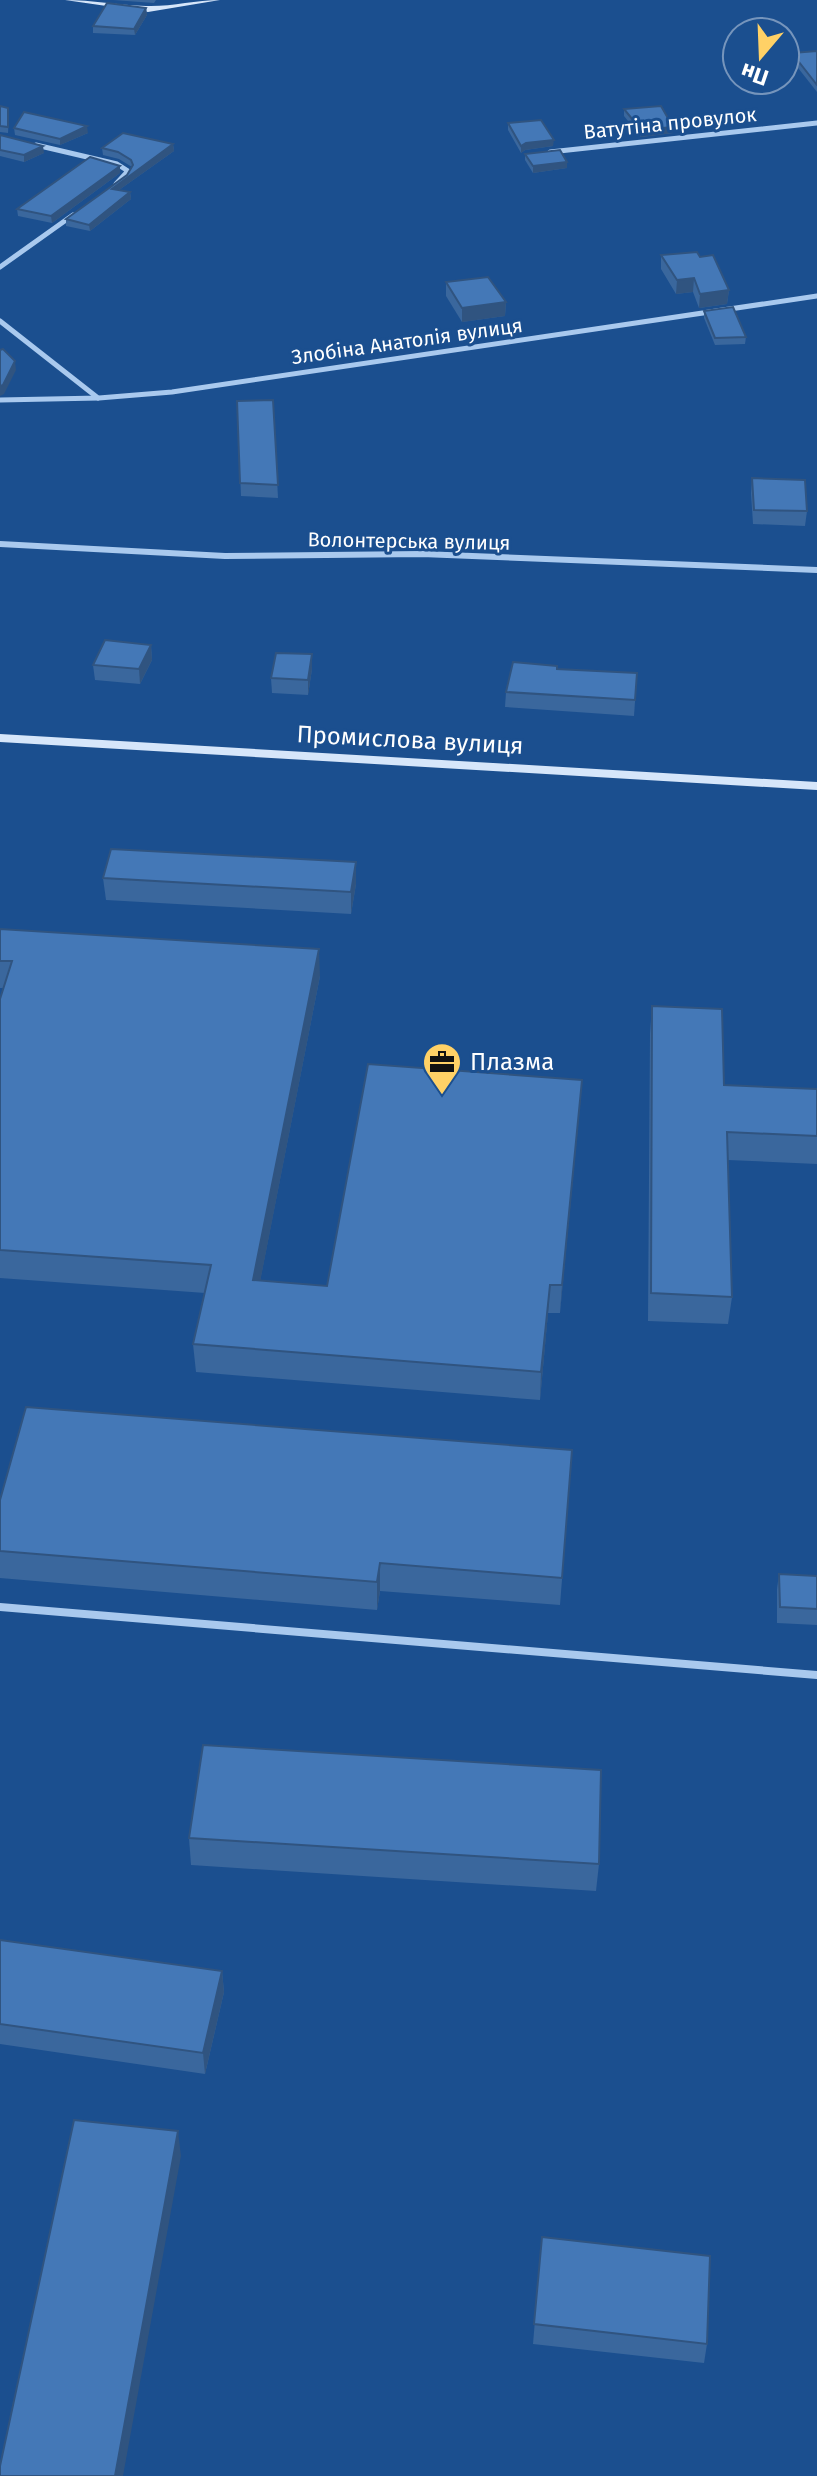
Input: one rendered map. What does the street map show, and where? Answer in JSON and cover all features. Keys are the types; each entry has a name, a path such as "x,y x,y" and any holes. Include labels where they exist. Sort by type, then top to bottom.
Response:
{"street":[{"path":"69,0 148,9 216,0"},
{"name":"Ватутіна провулок","path":"541,153 817,123"},
{"path":"29,143 117,164 128,171 110,188"},
{"path":"0,267 74,214"},
{"name":"Злобіна Анатолія вулиця","path":"0,400 99,398 172,392 817,296"},
{"path":"0,321 99,398"},
{"name":"Волонтерська вулиця","path":"0,544 225,556 422,554 817,570"},
{"name":"Промислова вулиця","path":"0,738 817,786"}],"lane":[{"path":"0,1607 817,1675"}],"building":[{"path":"107,3 146,8 134,29 93,26"},
{"path":"817,51 817,85 801,65 801,52"},
{"path":"0,106 8,108 8,127 0,126"},
{"path":"661,106 673,127 641,130 624,109"},
{"path":"24,112 87,126 60,139 14,128"},
{"path":"541,120 554,140 521,146 508,123"},
{"path":"123,133 173,144 112,189 130,192 89,225 66,219 127,175 133,165 131,160 118,152 102,148"},
{"path":"0,135 43,146 24,155 0,150"},
{"path":"560,150 567,162 533,166 525,154"},
{"path":"90,157 120,166 51,216 17,209"},
{"path":"697,252 700,257 713,255 729,290 700,294 694,278 677,280 661,255"},
{"path":"488,277 506,302 462,308 446,282"},
{"path":"733,307 746,337 715,338 704,311"},
{"path":"3,349 15,361 0,386 0,350"},
{"path":"273,400 278,485 240,483 237,401"},
{"path":"752,478 805,480 807,511 754,510"},
{"path":"105,640 151,645 139,669 93,665"},
{"path":"276,653 312,654 308,680 271,678"},
{"path":"513,662 557,666 557,669 637,673 635,700 506,692"},
{"path":"111,849 356,862 351,892 103,878"},
{"path":"0,929 319,949 253,1280 327,1286 368,1064 582,1080 562,1285 550,1285 541,1372 193,1344 211,1265 0,1250 0,999 12,961 0,961"},
{"path":"652,1006 722,1009 724,1085 817,1089 817,1136 727,1132 732,1297 651,1293"},
{"path":"26,1407 572,1450 562,1578 380,1563 377,1582 0,1551 0,1500"},
{"path":"779,1574 817,1576 817,1609 780,1607"},
{"path":"203,1745 601,1770 599,1864 189,1838"},
{"path":"0,1940 222,1971 203,2053 0,2024"},
{"path":"74,2120 178,2131 115,2476 0,2476 0,2466"},
{"path":"542,2237 710,2256 707,2344 534,2324"}],"place":[{"name":"Плазма","path":"442,1096"}]}
